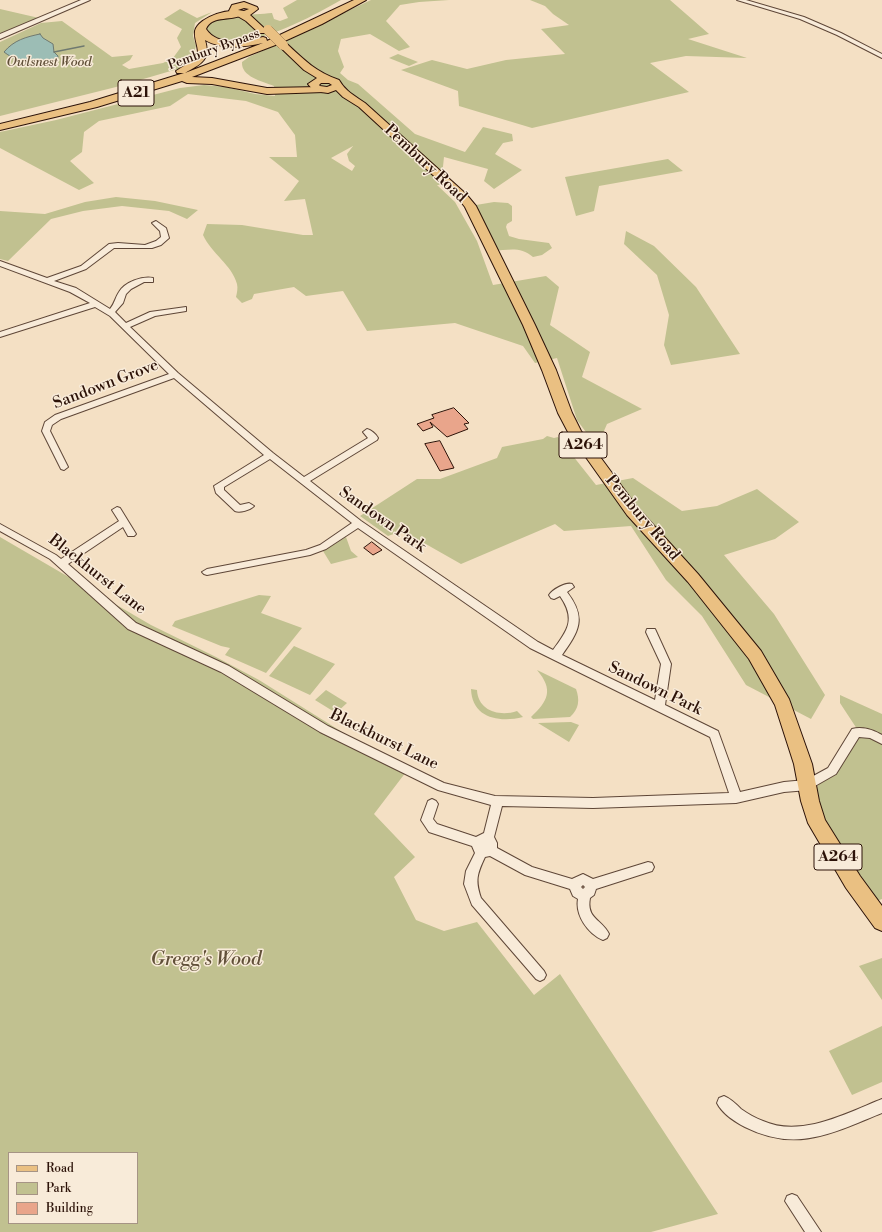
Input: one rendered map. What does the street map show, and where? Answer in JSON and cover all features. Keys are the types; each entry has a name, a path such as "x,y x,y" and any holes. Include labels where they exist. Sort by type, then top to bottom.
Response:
{"highway":[{"name":"Pembury Bypass","path":"0,122 79,104 280,42 351,0"},
{"name":"Pembury Bypass","path":"0,127 83,108 155,87 247,54 306,28 362,0"},
{"path":"201,29 206,21 237,9"},
{"name":"A21","path":"201,29 204,34 211,39 229,43 280,42"},
{"name":"A21","path":"167,78 194,65 202,56 204,50 199,35 201,29"},
{"name":"A21","path":"247,54 231,66 230,73 235,79 248,87"},
{"name":"A21","path":"155,87 186,80 200,80 267,91 290,91 322,86"}],"main road":[{"name":"Pembury Road","path":"248,6 265,31"},
{"path":"237,9 248,6"},
{"name":"Pembury Road","path":"237,9 280,42 307,68 326,79 322,86"},
{"name":"Pembury Road","path":"280,42 322,86 346,95 362,105 462,196 470,206 532,332 549,370 565,413 575,432 632,511 693,578 755,655 783,704 808,785 810,801 817,823 853,882 882,922"}],"street":[{"path":"0,37 87,0"},
{"path":"740,0 796,15 839,34 882,56"},
{"path":"48,280 87,266 111,247 118,245 141,248 160,242 165,238 163,230 156,223"},
{"path":"154,232 163,230"},
{"name":"Sandown Park","path":"0,263 73,290 111,312 175,375 303,481 358,523 534,645 714,734 736,798"},
{"path":"111,312 119,302 122,293 128,286 143,280 150,280"},
{"path":"1,338 96,304"},
{"path":"125,326 153,314 183,309"},
{"name":"Sandown Grove","path":"64,467 46,431 48,424 58,417 175,375"},
{"path":"303,481 374,437"},
{"path":"249,506 234,513 219,491 219,486 270,455"},
{"path":"117,510 131,534"},
{"path":"61,564 124,522"},
{"path":"207,572 307,553 323,547 358,523"},
{"name":"Blackhurst Lane","path":"0,527 53,557 132,626 225,668 324,729 442,787 498,801 593,803 736,798 784,787 808,785"},
{"path":"555,656 572,631 575,622 575,613 570,602 561,591"},
{"path":"651,632 666,664 659,707"},
{"path":"808,785 832,771 856,732 872,734 882,740"},
{"path":"498,801 485,846 472,871 470,884 476,901 540,975"},
{"path":"432,804 427,820 433,828 485,846 529,871 575,885 578,880 586,880 588,889 582,904 586,919 603,934"},
{"path":"588,889 648,867"},
{"path":"724,1103 746,1120 761,1128 778,1133 803,1133 835,1124 882,1106"},
{"path":"792,1201 814,1232"}],"green space":[{"path":"297,0 341,0 293,25 274,33 254,38 236,41 219,38 206,30 206,25 212,21 228,17 272,13 274,19 280,21 288,18 283,8"},
{"path":"371,0 449,0 400,5 386,21 410,47 399,51 370,34 341,39 338,51 344,67 340,73 348,80 358,84 415,134 465,152 483,127 512,134 513,141 503,143 495,154 522,170 494,189 484,181 488,169 444,157 441,185 437,185 455,202 477,241 493,285 546,276 559,287 550,325 590,352 582,377 642,409 607,424 597,447 577,420 557,358 535,363 523,346 455,323 367,331 343,291 306,296 294,287 254,294 252,299 242,303 236,297 237,286 231,271 211,248 203,235 207,224 242,225 303,235 313,235 305,199 284,201 299,181 269,157 297,157 295,135 278,112 246,101 188,94 170,106 99,121 84,132 82,152 70,161 94,183 79,190 0,148 0,132 56,120 180,88 204,85 226,87 255,94 275,96 274,86 253,78 245,71 242,62 249,57","holes":["353,146 347,154 349,161 355,166 352,171 331,158"]},
{"path":"530,0 670,0 709,34 688,39 747,58 686,56 650,63 689,92 532,128 459,106 458,91 401,70 432,60 467,69 506,60 565,54 541,29 569,25 553,14 545,6"},
{"path":"0,9 39,18 0,35"},
{"name":"Owlsnest Wood","path":"180,9 197,18 212,12 195,23 193,36 196,46 192,59 181,68 116,87 0,116 0,42 41,23 62,21 112,57 133,55 130,60 122,65 129,69 163,63 173,58 181,47 177,38 182,29 164,19"},
{"path":"398,54 418,62 409,66 389,58"},
{"path":"668,159 683,171 599,186 594,211 576,216 565,177"},
{"path":"116,197 155,201 198,210 187,219 169,211 122,206 83,211 51,219 8,261 0,259 0,211 45,214 85,202"},
{"path":"494,202 508,203 512,206 512,221 507,224 506,227 509,236 519,239 549,243 552,248 542,255 533,257 524,251 519,250 492,251 470,206"},
{"path":"626,231 654,246 696,287 740,354 671,365 664,345 669,315 657,275 624,244"},
{"path":"547,436 554,438 558,437 596,485 633,478 682,511 717,506 757,489 799,522 775,539 724,555 774,614 825,695 811,719 746,685 702,616 666,580 631,526 564,531 555,524 461,564 424,543 399,532 388,536 360,516 417,479 440,479 497,458 502,447 543,439"},
{"name":"Gregg's Wood","path":"0,537 151,625 259,680 406,772 374,814 415,857 394,877 416,920 444,931 477,922 534,995 560,974 718,1214 651,1232 0,1232"},
{"path":"346,537 351,551 358,557 331,564 323,551"},
{"path":"259,595 271,596 261,613 302,628 266,673 225,655 230,648 221,646 172,626 175,621"},
{"path":"294,646 335,664 310,695 269,676"},
{"path":"537,670 576,689 578,704 577,708 570,717 533,719 531,717 542,706 547,695 546,684"},
{"path":"471,689 477,690 481,703 491,711 497,713 510,713 517,711 523,717 505,719 488,716 476,706"},
{"path":"326,690 347,703 336,713 315,700"},
{"path":"840,695 882,714 882,899 871,903 831,843 812,793 859,732 840,703"},
{"path":"571,722 579,725 569,742 538,723"},
{"path":"882,958 882,1000 859,966"},
{"path":"882,1026 882,1082 852,1095 829,1051"}],"water":[{"path":"40,34 43,38 53,44 54,52 58,56 57,63 42,64 23,62 4,52 16,42"}],"building":[{"path":"454,408 469,423 464,424 468,429 447,437 430,422 433,427 423,431 417,424 434,418 432,415"},
{"path":"440,441 454,468 440,471 425,444"},
{"path":"372,542 382,550 373,555 364,548"}],"waterway":[{"path":"54,52 84,46"}]}
